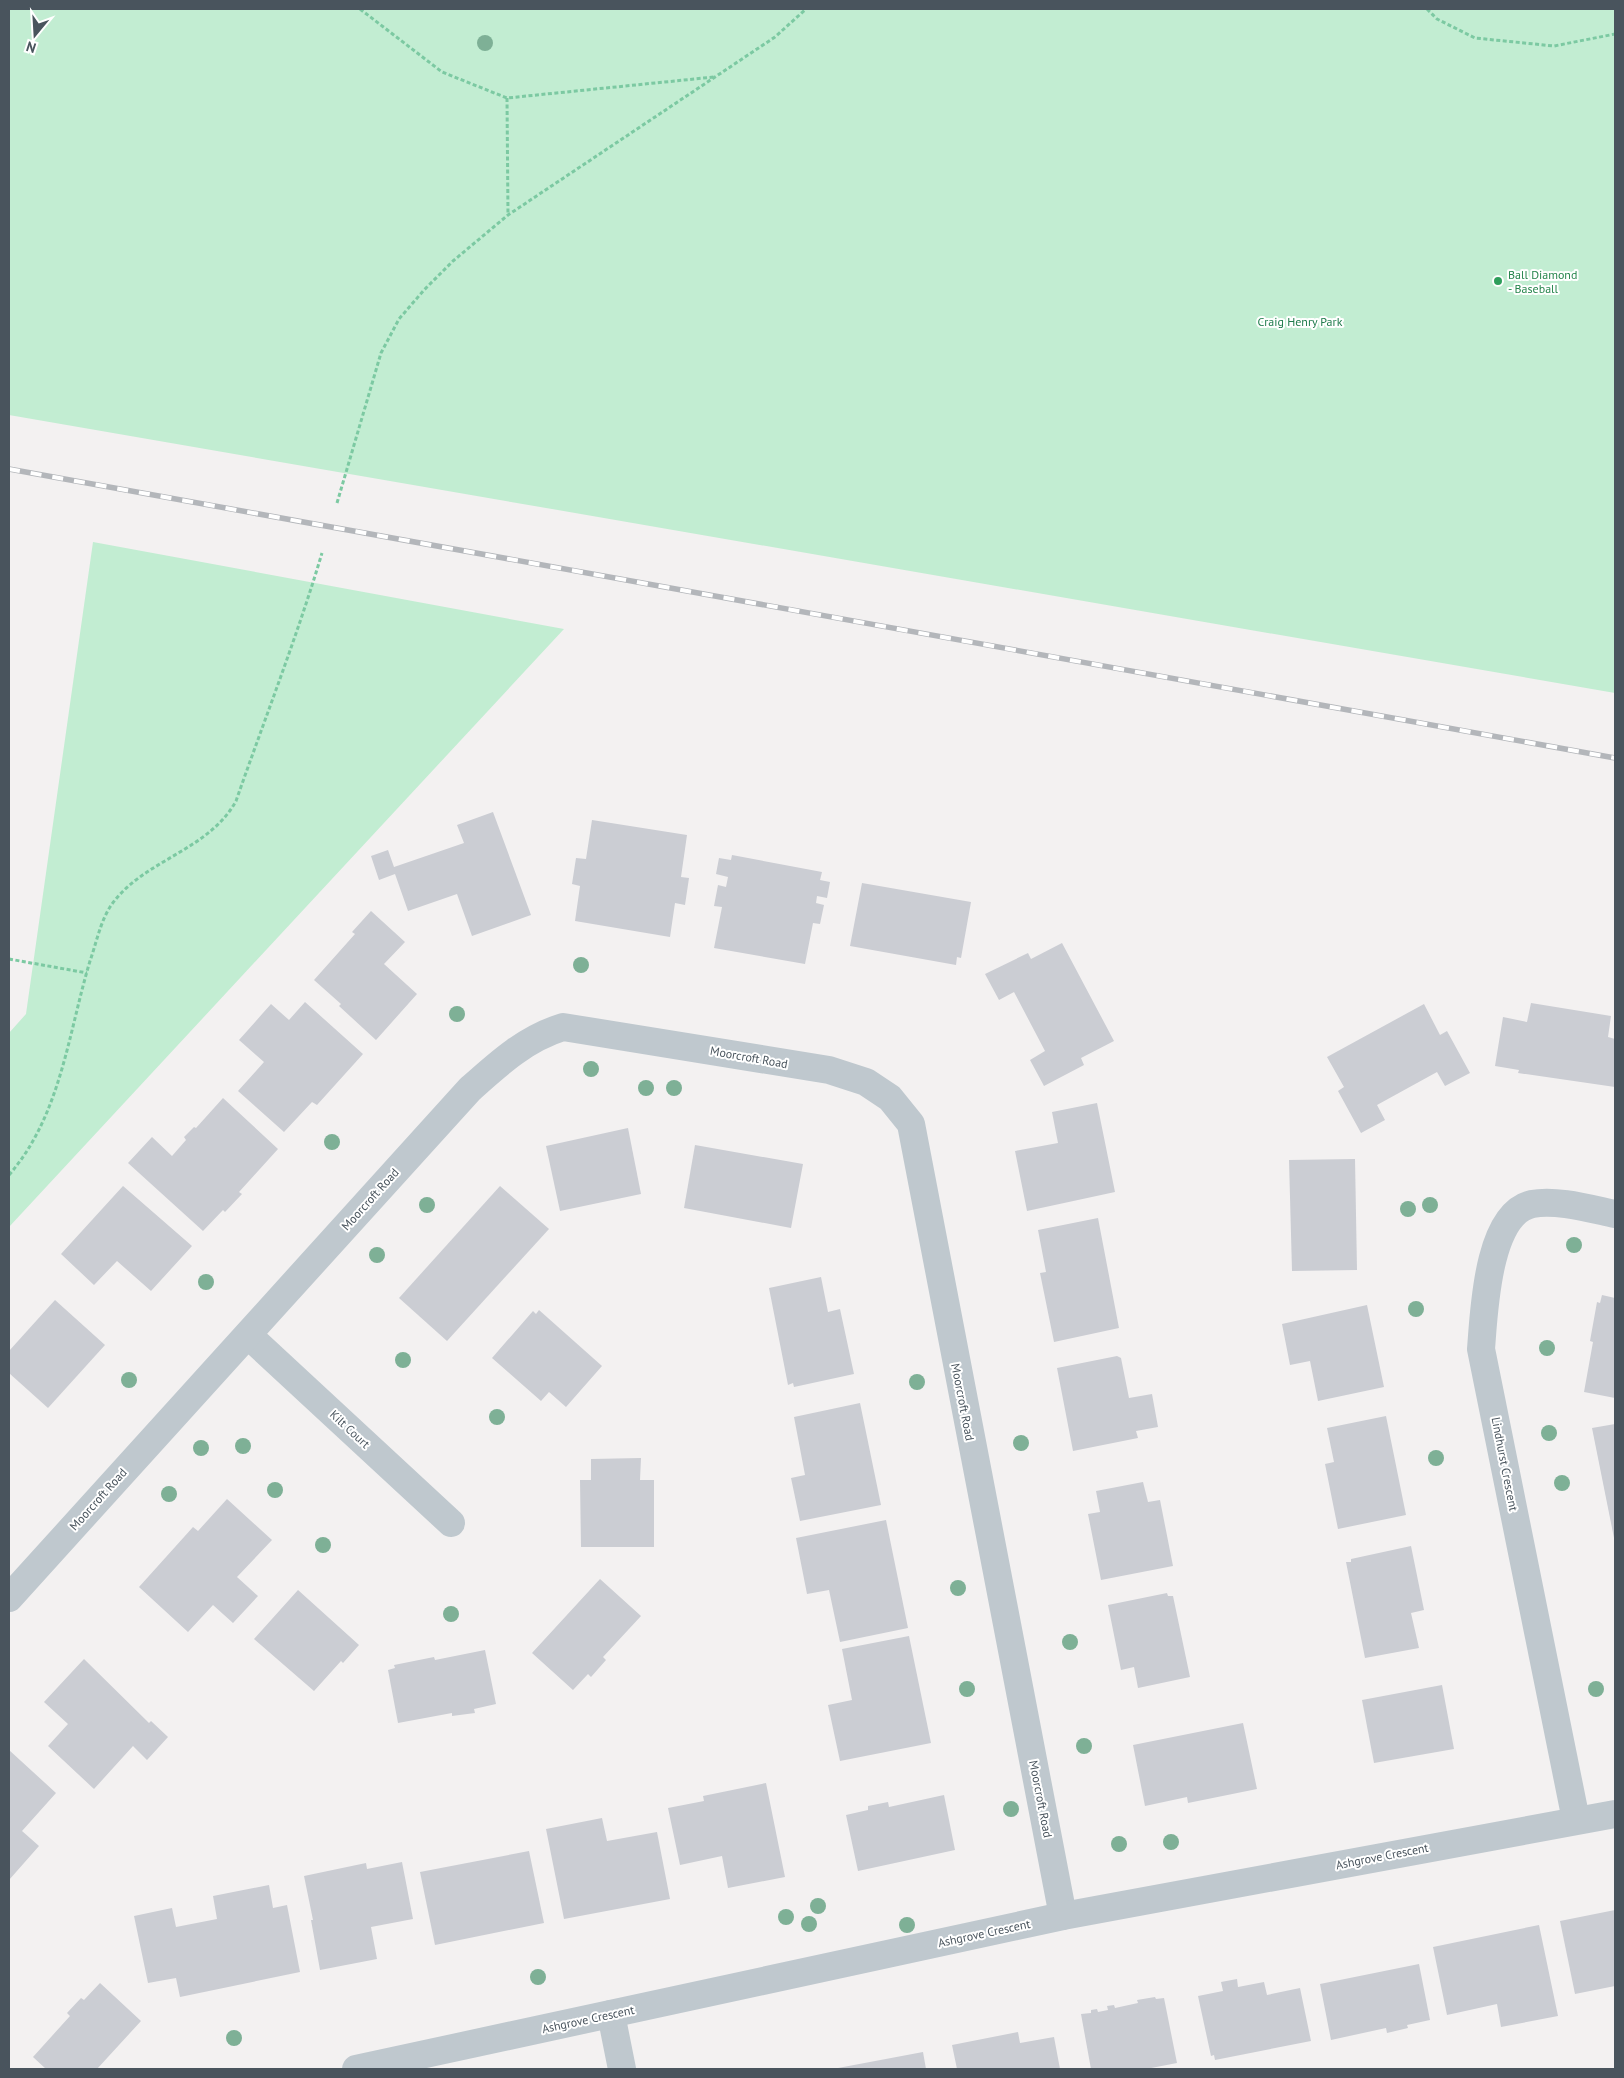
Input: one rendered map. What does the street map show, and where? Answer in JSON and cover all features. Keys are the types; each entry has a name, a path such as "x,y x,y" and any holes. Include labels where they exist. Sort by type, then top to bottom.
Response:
{"street":[{"name":"Moorcroft Road","path":"9,1598 470,1089 504,1058 542,1034 563,1027 829,1070 866,1082 890,1098 911,1124 1063,1916"},
{"name":"Lindhurst Crescent","path":"1576,1820 1482,1349 1484,1300 1494,1252 1502,1231 1516,1213 1530,1204 1546,1203 1615,1214"},
{"name":"Kilt Court","path":"248,1334 451,1523"},
{"name":"Ashgrove Crescent","path":"356,2069 1063,1916 1615,1814"},
{"path":"611,2014 622,2069"}],"path":[{"path":"360,9 442,72 507,98 715,77"},
{"path":"337,503 381,353 400,320 424,290 447,267 508,215 775,37 806,9"},
{"path":"1427,9 1437,19 1476,38 1554,46 1615,34"},
{"path":"507,98 508,215"},
{"path":"9,1176 30,1148 58,1085 87,973 108,909 119,895 150,870 212,832 228,815 236,801 273,694 303,618 322,553"},
{"path":"9,959 87,973"}],"green space":[{"name":"Craig Henry Park","path":"9,9 1615,9 1615,693 9,415"},
{"path":"93,542 564,629 9,1227 9,1033 26,1014"}],"building":[{"path":"493,812 531,915 472,936 457,894 408,911 395,874 379,880 371,856 388,850 394,867 464,843 457,825"},
{"path":"592,820 687,835 681,877 689,878 685,905 675,903 670,937 575,921 580,886 572,884 576,858 586,859"},
{"path":"732,855 822,872 820,880 830,882 827,898 817,896 816,903 824,905 820,924 813,923 805,964 714,948 722,907 714,906 718,885 726,887 728,877 716,874 719,858 731,860"},
{"path":"862,883 971,902 961,958 957,957 956,965 850,946"},
{"path":"371,911 405,942 384,964 417,994 376,1040 339,1006 341,1004 314,980 355,934 352,932"},
{"path":"1062,943 1114,1041 1081,1058 1084,1065 1044,1086 1030,1060 1045,1051 1014,992 999,1000 985,974 1028,953 1031,959"},
{"path":"305,1002 363,1054 317,1105 312,1102 284,1132 238,1091 264,1062 239,1040 271,1004 289,1020"},
{"path":"1531,1003 1611,1016 1608,1037 1615,1039 1615,1087 1518,1073 1519,1070 1495,1066 1503,1017 1527,1022"},
{"path":"1424,1004 1440,1035 1447,1031 1470,1073 1445,1086 1437,1072 1377,1105 1385,1120 1361,1133 1338,1091 1344,1087 1327,1057"},
{"path":"223,1098 278,1149 239,1192 242,1194 203,1231 128,1163 152,1137 172,1156 186,1140 184,1137 194,1127 196,1128"},
{"path":"1097,1103 1115,1192 1027,1211 1015,1151 1058,1143 1052,1112"},
{"path":"628,1128 641,1194 560,1211 546,1146"},
{"path":"695,1145 803,1164 791,1228 684,1208"},
{"path":"1355,1159 1357,1270 1292,1271 1289,1160"},
{"path":"123,1186 192,1246 151,1291 117,1261 94,1285 61,1254"},
{"path":"500,1186 549,1229 447,1341 399,1298"},
{"path":"1098,1218 1119,1328 1054,1342 1040,1273 1046,1272 1038,1230"},
{"path":"821,1277 828,1312 840,1309 854,1374 794,1387 793,1383 788,1385 769,1288"},
{"path":"1602,1295 1615,1298 1615,1398 1584,1392 1593,1342 1590,1341 1597,1302 1600,1303"},
{"path":"55,1300 105,1345 48,1408 9,1373 9,1351"},
{"path":"1367,1305 1384,1387 1318,1401 1310,1361 1290,1365 1282,1324"},
{"path":"539,1310 602,1366 566,1407 549,1392 541,1401 492,1358 533,1311 536,1314"},
{"path":"1117,1356 1121,1358 1129,1398 1152,1394 1158,1427 1136,1431 1138,1438 1073,1451 1057,1368"},
{"path":"860,1403 881,1505 800,1521 791,1478 805,1475 794,1417"},
{"path":"1386,1416 1406,1515 1338,1529 1325,1464 1334,1462 1327,1428"},
{"path":"1615,1424 1615,1538 1614,1538 1592,1428"},
{"path":"641,1458 640,1480 654,1480 654,1547 581,1547 580,1480 591,1480 591,1459"},
{"path":"1143,1482 1148,1502 1160,1500 1173,1566 1101,1580 1088,1514 1100,1512 1096,1491"},
{"path":"227,1499 272,1540 237,1577 258,1596 233,1623 213,1605 188,1632 139,1587 193,1527 198,1531"},
{"path":"886,1520 908,1628 840,1642 829,1590 807,1594 796,1538"},
{"path":"1411,1546 1424,1610 1411,1613 1419,1648 1365,1658 1346,1562 1351,1562 1351,1559"},
{"path":"600,1579 641,1616 603,1657 606,1660 591,1677 588,1674 573,1690 532,1653"},
{"path":"298,1590 359,1645 343,1663 341,1661 314,1691 254,1639"},
{"path":"1167,1593 1168,1596 1173,1596 1190,1677 1138,1688 1134,1667 1121,1670 1108,1605"},
{"path":"909,1636 931,1743 840,1761 828,1705 852,1700 842,1649"},
{"path":"485,1650 496,1704 474,1709 475,1713 452,1716 452,1713 398,1723 388,1670 395,1668 394,1665 434,1657 435,1660"},
{"path":"84,1659 149,1723 151,1721 168,1737 147,1760 133,1746 94,1789 48,1746 68,1724 44,1702"},
{"path":"1442,1685 1454,1749 1374,1763 1362,1700"},
{"path":"1243,1723 1257,1789 1188,1803 1187,1797 1145,1806 1133,1745"},
{"path":"9,1750 56,1793 22,1831 39,1846 9,1880"},
{"path":"766,1783 785,1877 728,1888 722,1856 680,1865 668,1808 704,1801 703,1796"},
{"path":"944,1795 955,1850 858,1871 846,1815 868,1810 868,1806 888,1802 889,1807"},
{"path":"602,1818 607,1841 657,1832 670,1899 564,1919 546,1829"},
{"path":"529,1851 544,1923 435,1945 420,1872"},
{"path":"402,1862 413,1919 371,1927 377,1959 320,1970 304,1876 366,1863 367,1869"},
{"path":"269,1885 273,1908 287,1905 300,1972 180,1997 176,1978 148,1983 134,1916 172,1908 176,1927 217,1919 213,1896"},
{"path":"1615,1910 1615,1986 1575,1994 1560,1921"},
{"path":"1539,1925 1558,2016 1501,2027 1497,2004 1447,2015 1433,1947"},
{"path":"1419,1964 1430,2020 1407,2025 1408,2028 1387,2033 1386,2028 1331,2040 1320,1984"},
{"path":"1237,1979 1238,1987 1264,1982 1267,1995 1300,1988 1311,2041 1215,2060 1214,2055 1211,2056 1198,1996 1223,1991 1221,1982"},
{"path":"100,1983 141,2021 97,2069 46,2069 33,2057 70,2016 67,2013 81,1998 84,2000"},
{"path":"1155,1997 1156,1999 1164,1998 1177,2063 1146,2069 1091,2069 1081,2014 1091,2013 1091,2010 1097,2009 1098,2012 1108,2010 1107,2006 1114,2005 1115,2008 1138,2003 1137,2000"},
{"path":"1018,2032 1020,2043 1054,2037 1060,2069 957,2069 952,2045"},
{"path":"923,2052 926,2069 838,2069 838,2068"}],"railway":[{"path":"9,469 1615,758"}],"place":[{"name":"Ball Diamond - Baseball","path":"1498,281"}]}
